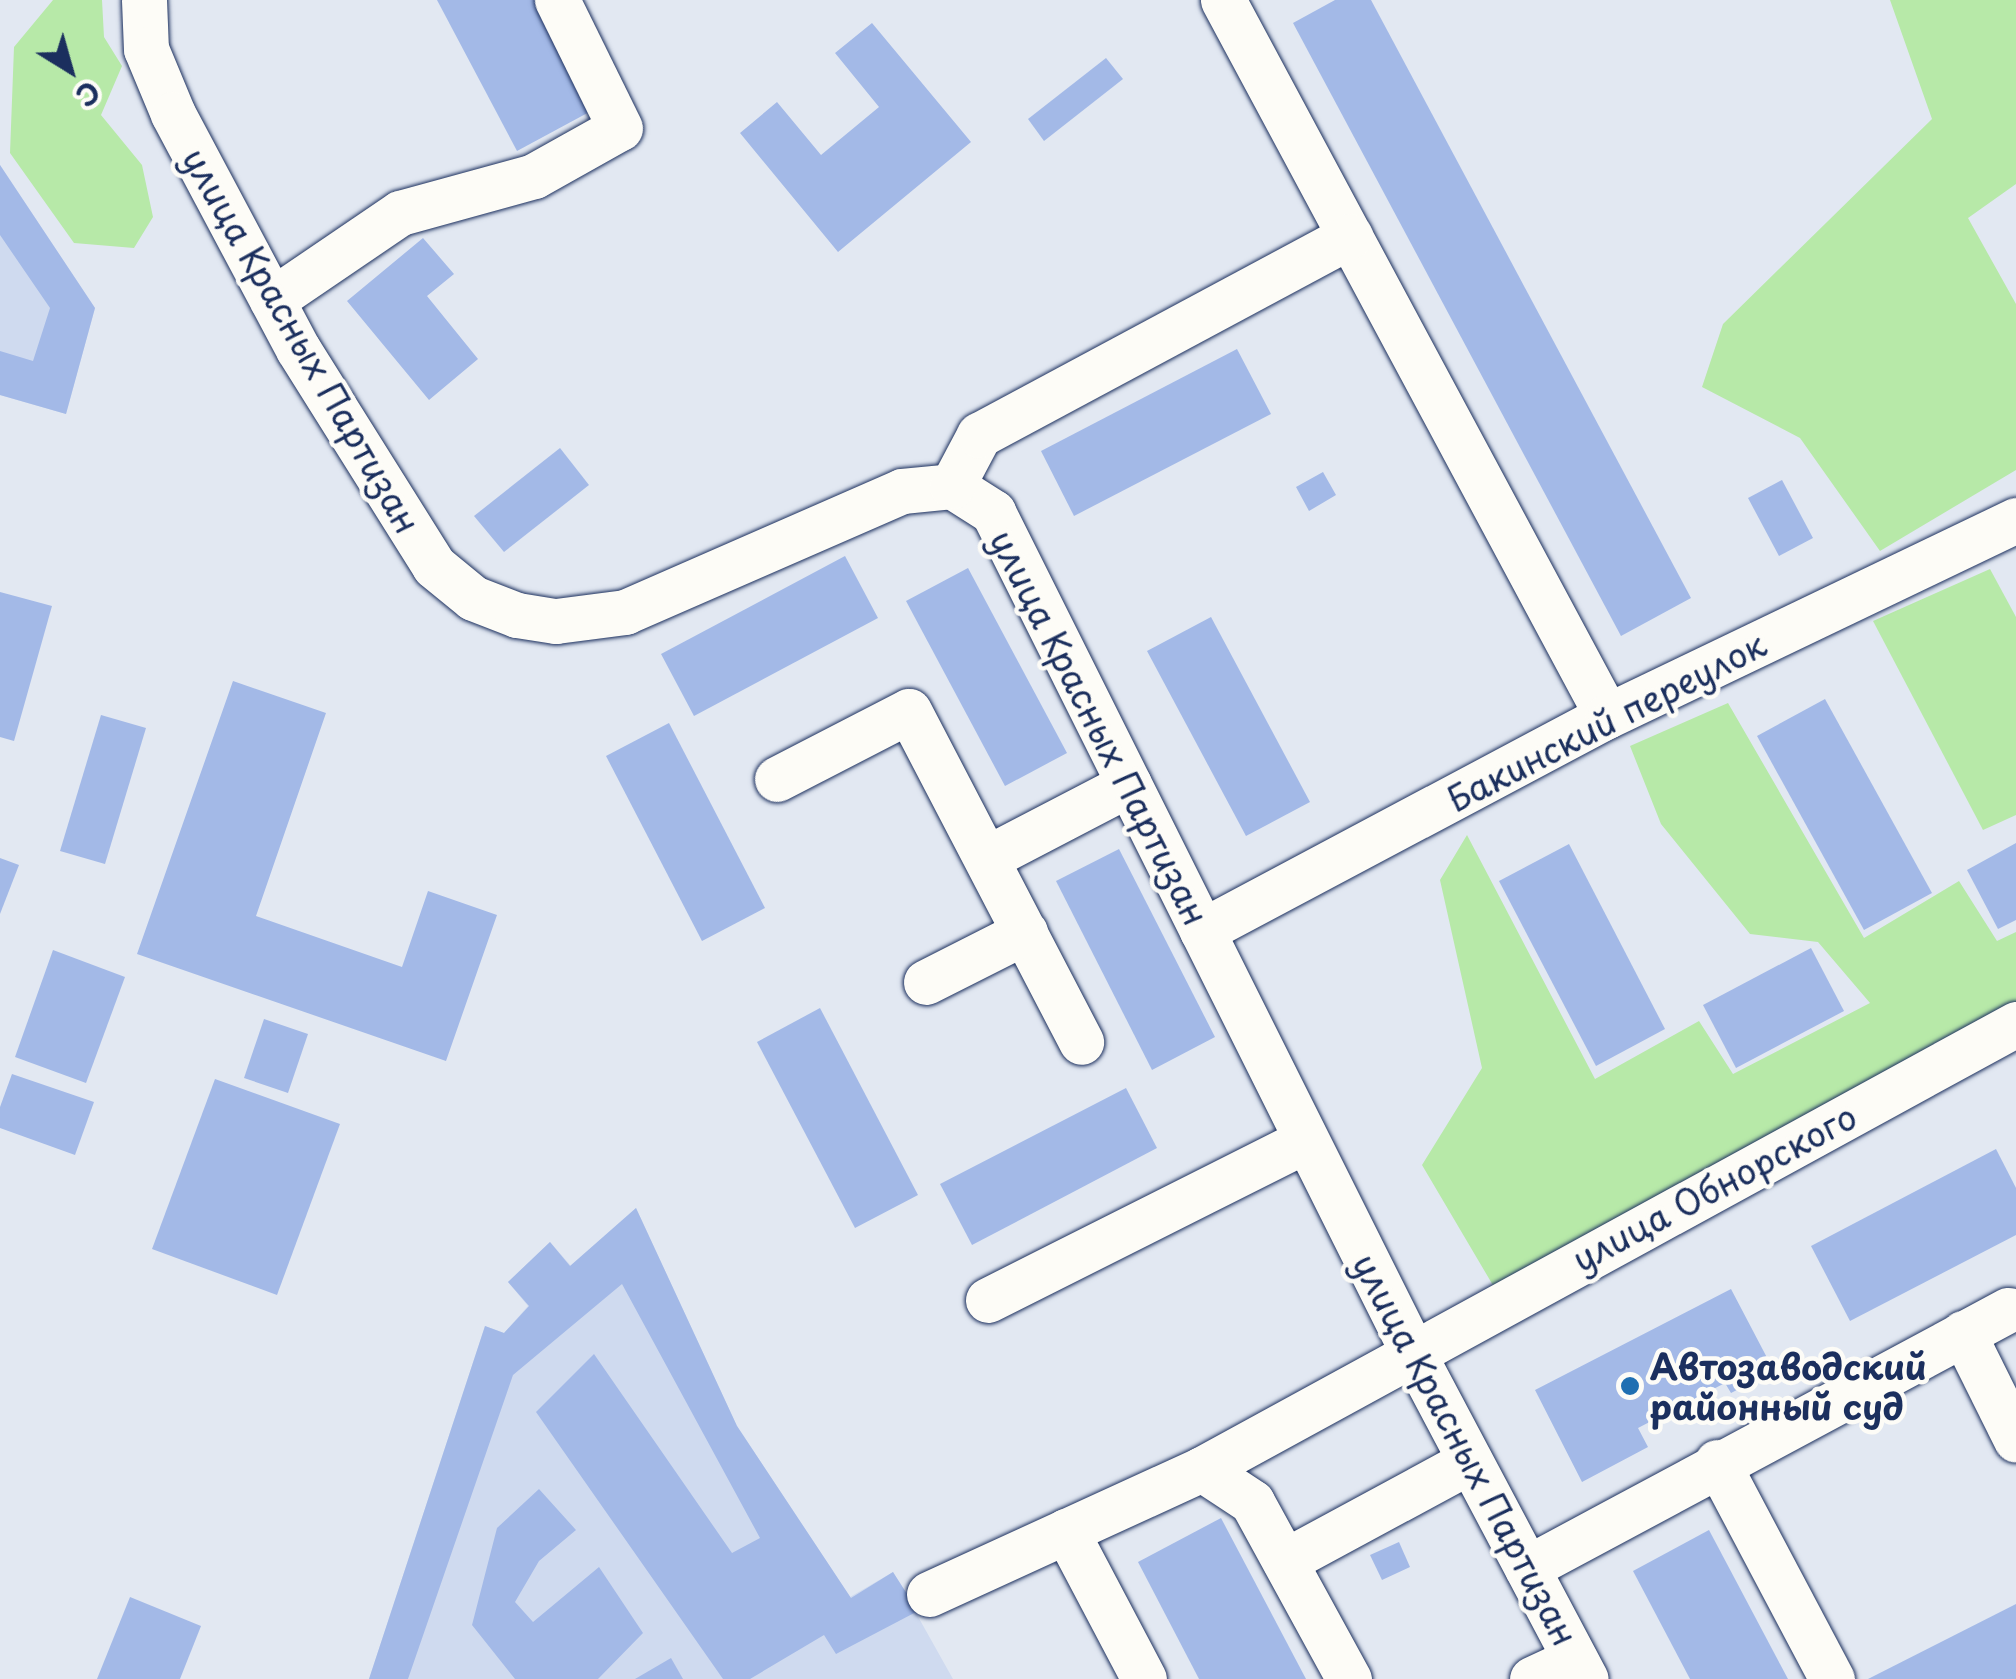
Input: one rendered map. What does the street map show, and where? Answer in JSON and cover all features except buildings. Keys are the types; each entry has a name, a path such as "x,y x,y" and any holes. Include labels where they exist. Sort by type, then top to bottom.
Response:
{"street":[{"name":"улица Красных Партизан","path":"144,0 146,48 173,114 272,300 434,566 473,598 517,616 556,621 625,612 902,491 952,486 993,512 1412,1351 1581,1669"},
{"path":"272,300 400,213 534,176 620,128 557,0"},
{"path":"1223,0 1608,716"},
{"path":"952,486 978,434 1350,236"},
{"name":"Бакинский переулок","path":"1202,931 1608,716 2016,520"},
{"path":"777,779 909,710 1081,1042"},
{"path":"987,858 1128,784"},
{"path":"926,982 1024,932"},
{"name":"улица Обнорского","path":"929,1594 1202,1468 2016,1024"},
{"path":"988,1300 1306,1140"},
{"path":"1527,1568 1717,1462 2008,1310"},
{"path":"1963,1334 2016,1440"},
{"path":"1285,1562 1470,1460"},
{"path":"1717,1462 1832,1679"},
{"path":"1202,1468 1252,1502 1349,1679"},
{"path":"1066,1531 1144,1679"},
{"path":"1532,1679 1581,1669"}],"shaded area":[{"path":"0,165 95,308 66,414 0,395"},
{"path":"636,1208 737,1426 850,1597 893,1572 953,1679 369,1679 485,1326 504,1333 528,1306 508,1282 550,1242 571,1266"}],"green space":[{"path":"53,0 102,0 104,37 122,66 101,115 142,165 153,217 134,248 74,243 10,153 14,47"},
{"path":"1890,0 2016,0 2016,184 1968,218 2016,304 2016,470 1880,551 1800,438 1702,387 1723,324 1932,119"},
{"path":"1990,569 2016,617 2016,815 1983,830 1873,621"},
{"path":"1728,703 1864,938 1959,881 1997,941 2016,932 2016,1004 1494,1287 1422,1165 1482,1068 1440,880 1467,835 1595,1079 1699,1021 1733,1074 1870,1003 1818,942 1750,934 1661,824 1630,746"}],"place":[{"name":"Автозаводский районный суд","path":"1630,1386"}]}
